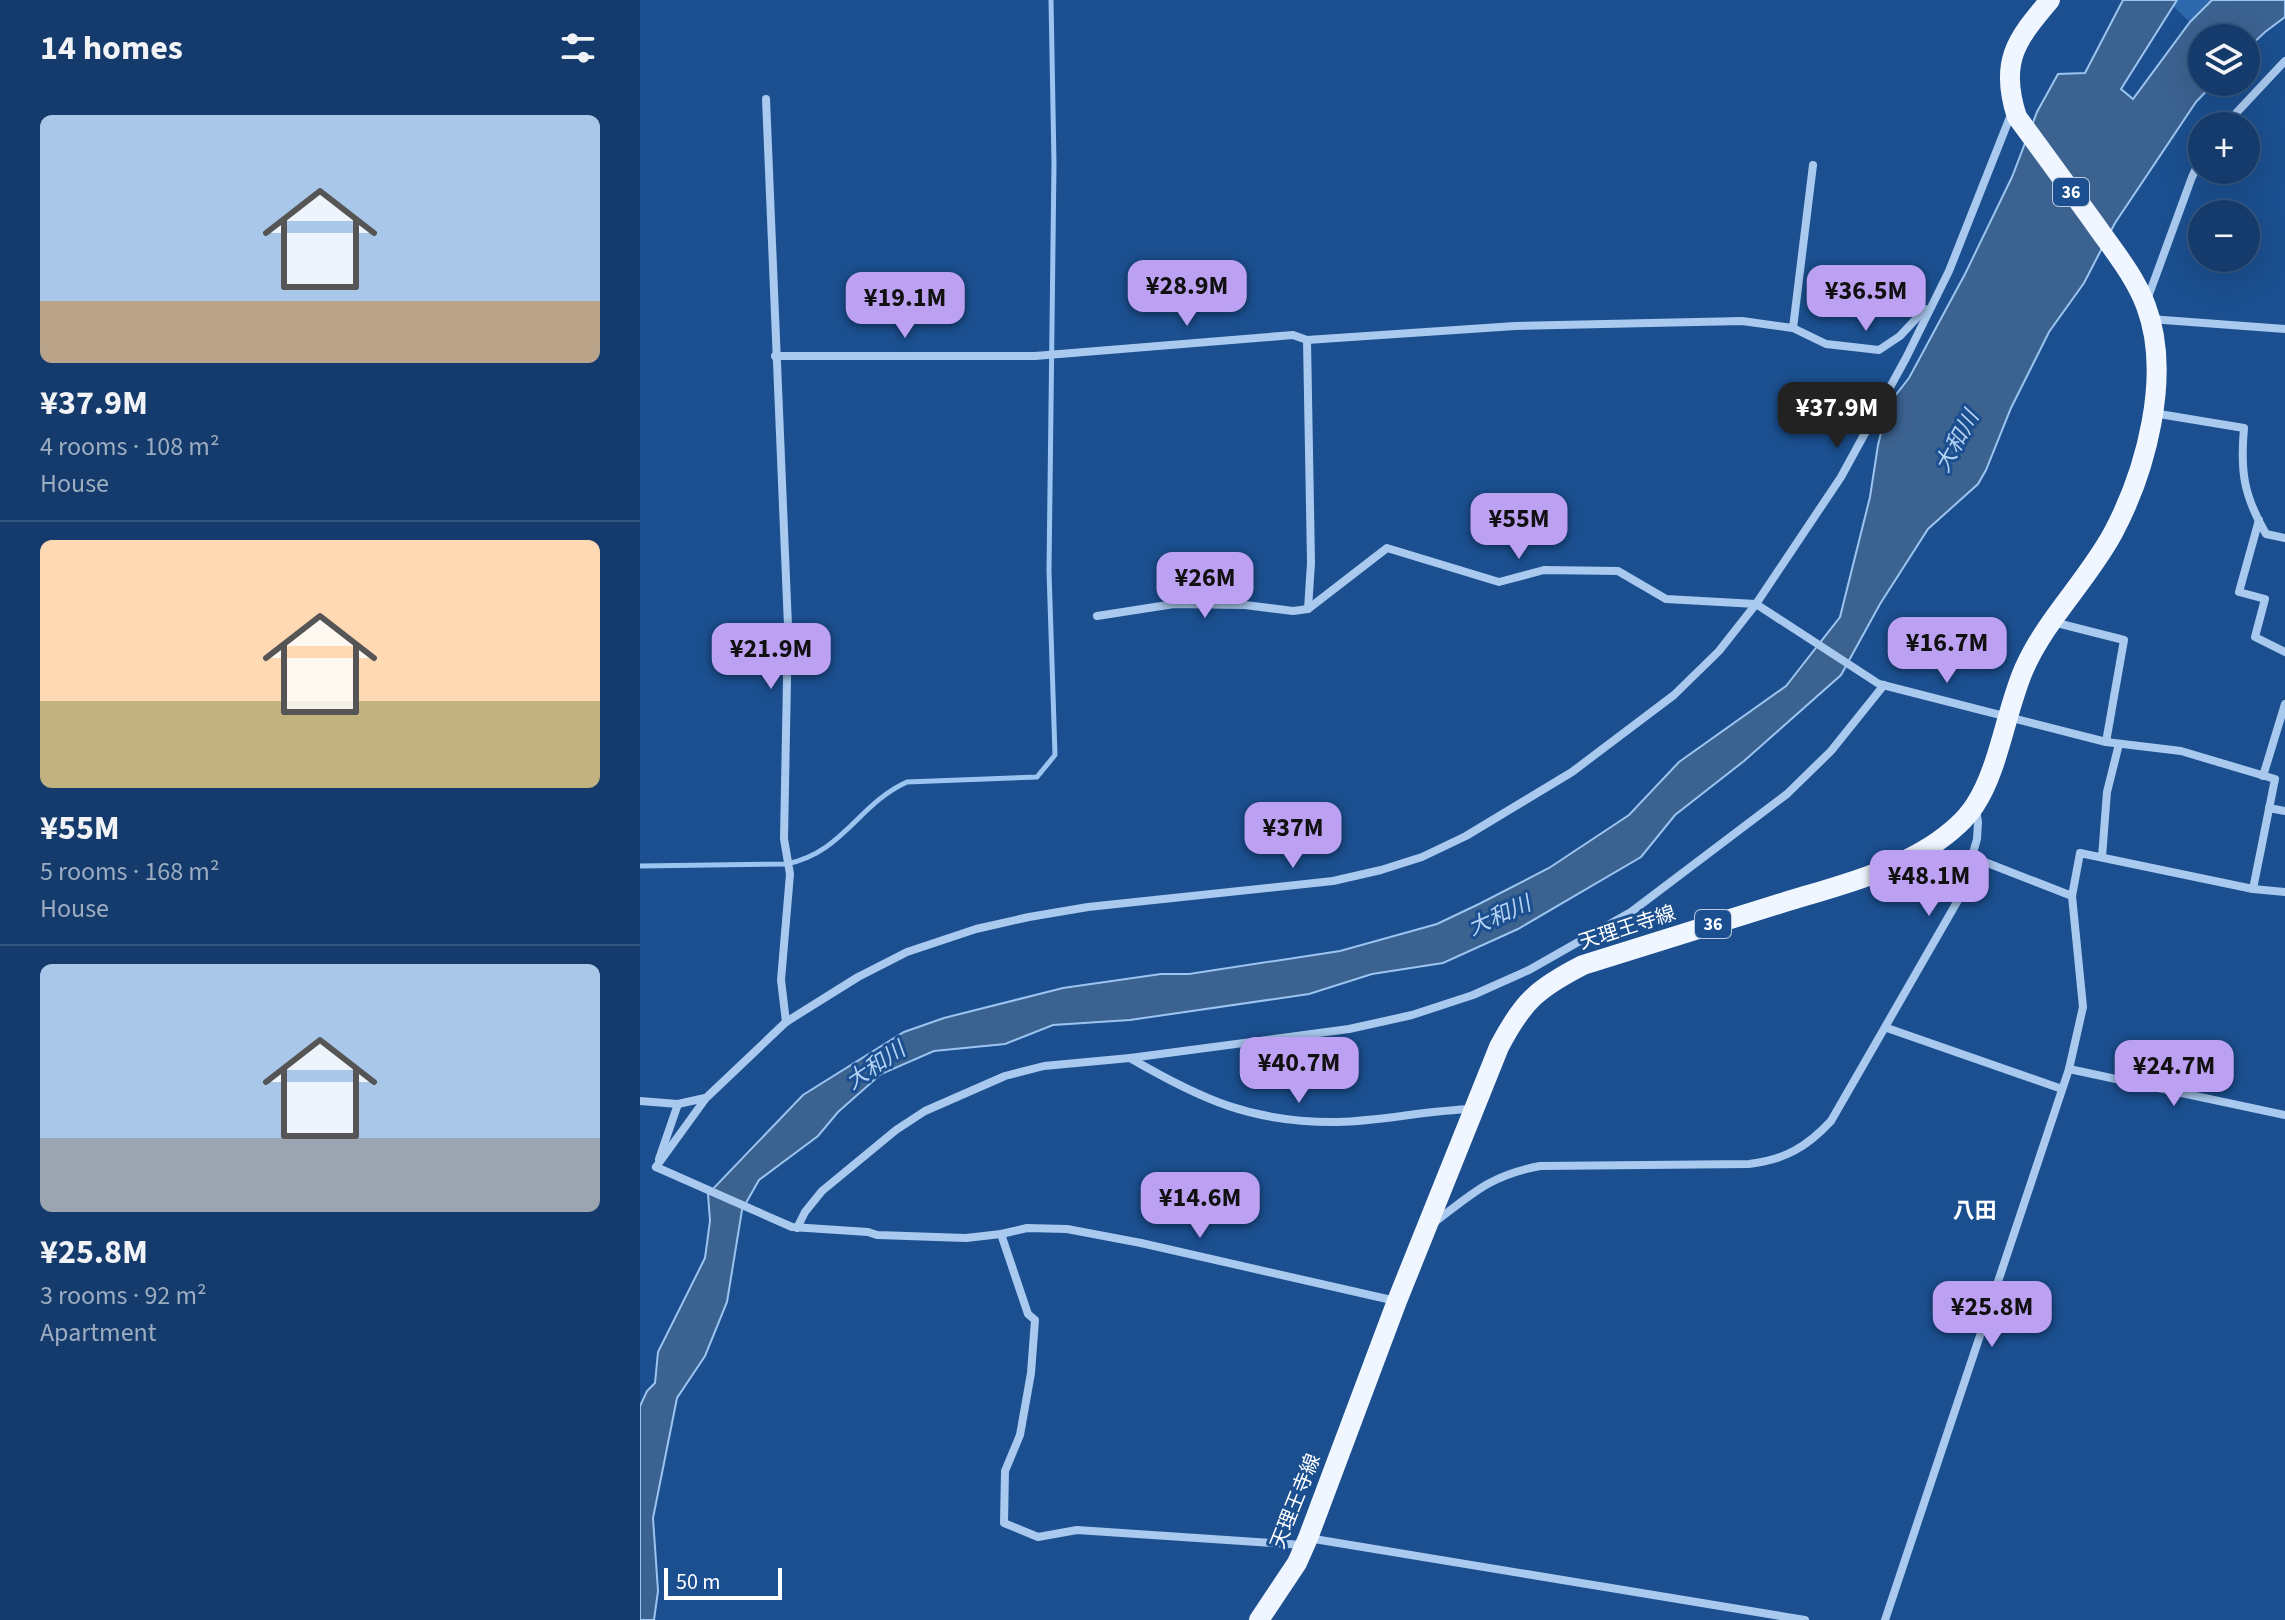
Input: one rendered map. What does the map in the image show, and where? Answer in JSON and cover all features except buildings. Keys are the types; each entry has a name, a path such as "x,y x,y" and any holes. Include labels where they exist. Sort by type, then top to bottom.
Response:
{"main road":[{"path":"2016,112 2011,64 2018,39 2050,0"},
{"name":"天理王寺線","path":"1259,1620 1297,1563 1499,1047 1513,1020 1529,999 1551,981 1583,965 1868,876 1930,847 1953,829 1975,806 1989,776 2024,668 2052,621 2093,567 2126,506 2146,449 2153,413 2155,366 2148,312 2125,267 2016,112"}],"street":[{"path":"2237,112 2285,61"},
{"path":"766,99 788,626 784,839 790,874 781,980 786,1022"},
{"path":"659,1168 706,1098 786,1022 858,977 907,952 976,929 1088,907 1333,881 1422,857 1466,836 1572,772 1633,727 1674,695 1719,651 1758,605 1841,477 1949,271 2007,119 2016,112"},
{"path":"1793,328 1813,165"},
{"path":"2190,184 2148,312 2285,329"},
{"path":"775,356 1035,356 1293,335 1307,340 1530,325 1742,321 1793,328 1826,344 1879,350 1900,336 1931,303"},
{"path":"1307,340 1311,563 1308,609"},
{"path":"2153,413 2244,428 2241,459 2244,484 2252,509 2266,534 2285,538"},
{"path":"2259,520 2239,592 2265,599 2255,637 2285,652"},
{"path":"1097,616 1174,604 1245,605 1293,611 1308,609 1387,548 1499,582 1544,570 1618,571 1666,599 1758,605 1882,684 2106,742 2181,751 2275,779 2253,889"},
{"path":"2052,621 2124,640 2106,742"},
{"path":"795,1228 822,1191 896,1130 925,1111 1005,1076 1031,1069 1349,1029 1412,1015 1473,995 1529,970 1631,912 1787,794 1831,751 1882,684"},
{"path":"2263,776 2285,704"},
{"path":"2102,857 2107,792 2119,744"},
{"path":"1425,1230 1477,1189 1511,1171 1540,1166 1772,1162 1795,1152 1815,1138 1831,1121 1887,1028 1961,895 1978,822 1975,806"},
{"path":"2269,808 2285,811"},
{"path":"1885,1620 2069,1069 2083,1007 2072,896 2080,853 2253,889 2285,892"},
{"path":"1972,857 2072,896"},
{"path":"1887,1028 2062,1089"},
{"path":"1130,1058 1215,1103 1254,1115 1340,1122 1474,1109"},
{"path":"2069,1069 2285,1115"},
{"path":"640,1101 678,1104 706,1098"},
{"path":"659,1168 678,1104"},
{"path":"659,1168 795,1228 966,1238 1027,1228 1067,1229 1397,1301"},
{"path":"1001,1234 1028,1314 1035,1320 1031,1373 1020,1435 1005,1471 1004,1523 1038,1537 1077,1530 1306,1542 1805,1620"}],"shaded area":[{"path":"2177,0 2212,0 2190,22 2173,6"}],"water":[{"name":"大和川","path":"2123,0 2177,0 2121,89 2133,99 2188,25 2188,96 2202,96 2115,223 2084,283 2049,332 1978,484 1928,529 1880,604 1841,675 1744,761 1675,815 1641,857 1518,929 1443,963 1372,974 1309,994 1130,1020 1053,1025 1005,1044 934,1051 881,1074 838,1112 818,1136 759,1180 742,1210 727,1302 705,1356 677,1398 653,1518 658,1591 654,1620 640,1620 640,1406 655,1383 658,1352 705,1258 710,1221 708,1194 803,1095 904,1032 944,1018 1063,988 1161,974 1189,974 1340,951 1437,924 1549,868 1629,815 1679,762 1786,686 1840,617 1870,497 1888,405 1909,378 1965,274 2012,177 2037,112 2058,74 2085,73"},
{"path":"2212,0 2285,0 2285,17 2260,37 2260,24 2189,24"}],"waterway":[{"path":"640,866 786,864 822,850 875,803 907,782 1037,777 1055,755 1049,571 1054,163 1051,0"}],"district":[{"name":"八田","path":"1975,1210"}]}
